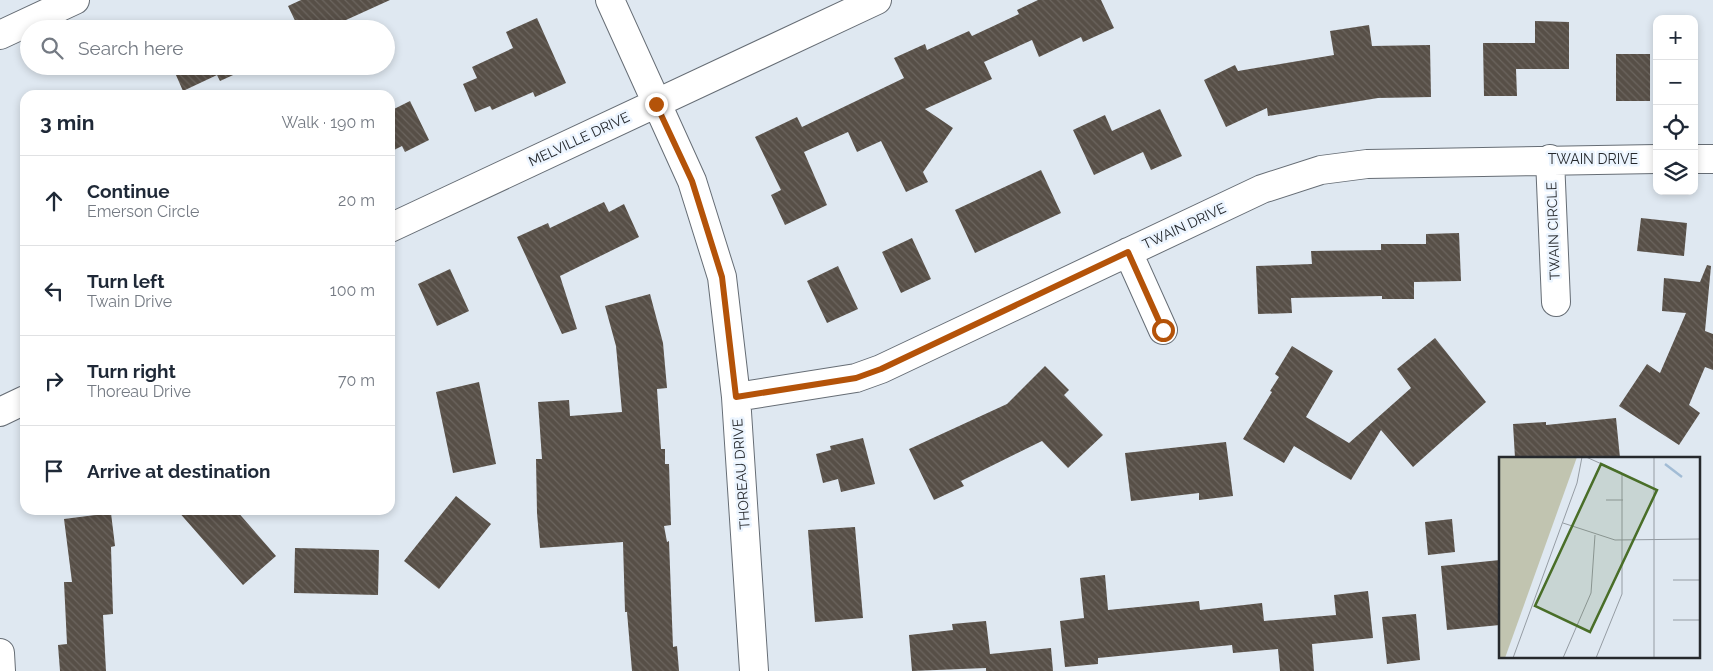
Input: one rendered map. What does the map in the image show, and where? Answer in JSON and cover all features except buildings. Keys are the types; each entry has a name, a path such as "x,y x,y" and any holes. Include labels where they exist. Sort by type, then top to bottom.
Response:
{"street":[{"path":"32,20 75,0"},
{"name":"THOREAU DRIVE","path":"610,0 692,181 722,277 736,397 754,671"},
{"name":"MELVILLE DRIVE","path":"395,226 877,0"},
{"path":"0,35 20,26"},
{"name":"TWAIN DRIVE","path":"736,397 856,378 881,369 1262,189 1321,170 1367,164 1550,159 1653,159"},
{"name":"TWAIN CIRCLE","path":"1550,159 1556,302"},
{"path":"1698,159 1713,159"},
{"path":"1128,252 1163,330"},
{"path":"0,412 20,402"},
{"path":"0,653 1,671"}],"route":[{"path":"656,104 692,181 722,277 736,397 856,378 881,369 1128,252 1163,330"}]}
